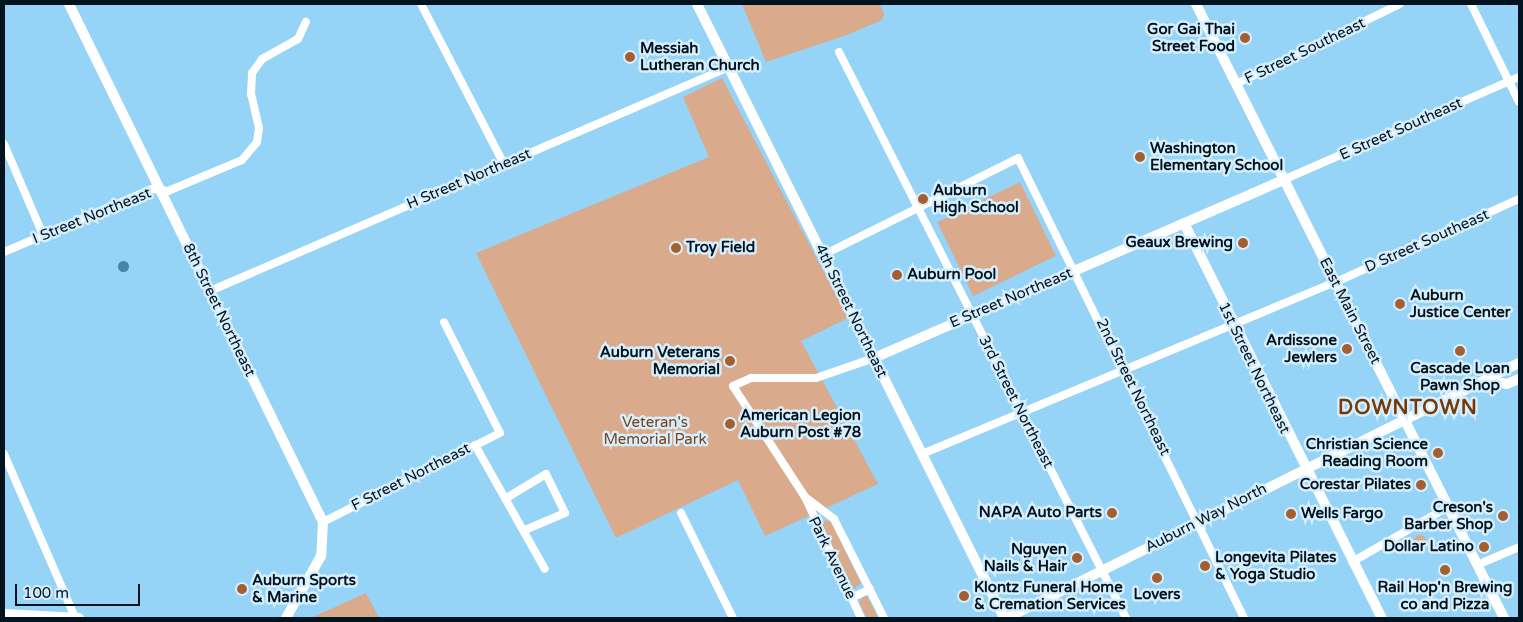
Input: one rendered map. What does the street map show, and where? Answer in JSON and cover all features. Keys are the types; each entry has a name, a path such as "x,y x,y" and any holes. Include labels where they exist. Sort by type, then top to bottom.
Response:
{"street":[{"name":"8th Street Northeast","path":"69,4 323,522 321,556 286,618"},
{"path":"421,4 504,164"},
{"name":"4th Street Northeast","path":"697,4 1006,618"},
{"name":"East Main Street","path":"1196,4 1504,618"},
{"name":"F Street Southeast","path":"1236,84 1400,4"},
{"path":"1471,4 1519,102"},
{"name":"I Street Northeast","path":"4,252 152,189 161,190 186,184 242,160 257,142 256,112 250,89 256,66 298,39 306,22"},
{"name":"3rd Street Northeast","path":"839,52 1126,618"},
{"name":"H Street Northeast","path":"210,291 729,68"},
{"name":"E Street Southeast","path":"1283,180 1519,77"},
{"path":"4,144 43,235"},
{"name":"2nd Street Northeast","path":"918,208 1018,158 1200,521 1244,618"},
{"name":"E Street Northeast","path":"732,386 750,378 816,378 874,358 1283,180"},
{"name":"D Street Southeast","path":"922,454 1336,282 1519,199"},
{"path":"823,255 918,208"},
{"name":"1st Street Northeast","path":"1184,223 1231,325 1303,468 1382,618"},
{"name":"F Street Northeast","path":"323,522 500,433 444,322"},
{"path":"1489,382 1519,363"},
{"path":"1489,382 1508,384 1519,379"},
{"name":"Auburn Way North","path":"1006,618 1404,418 1489,382"},
{"name":"Park Avenue","path":"732,386 805,497 862,618"},
{"path":"476,445 508,497 545,569"},
{"path":"4,454 77,618 4,614"},
{"path":"508,497 546,474 565,513 525,530"},
{"name":"Park Avenue","path":"805,497 834,518 884,618"},
{"path":"1352,562 1448,507"},
{"path":"681,513 733,618"},
{"path":"1484,562 1519,547"},
{"path":"851,598 870,589"}],"green space":[{"path":"742,4 880,4 884,14 882,20 847,35 766,62"},
{"name":"Veteran's Memorial Park","path":"722,78 848,318 801,341 878,484 765,536 738,480 616,538 476,253 709,157 683,97"},
{"path":"1020,182 1056,256 973,296 937,222"},
{"path":"825,520 831,522 861,583 854,589 822,526"},
{"path":"1418,535 1422,535 1426,541 1422,547 1418,547 1414,543 1414,539"},
{"path":"366,593 379,618 311,618"},
{"path":"863,596 867,596 878,618 867,618 859,603"}],"water":[{"path":"123,260 129,266 123,272 117,266"}],"place":[{"name":"Gor Gai Thai Street Food","path":"1245,38"},
{"name":"Messiah Lutheran Church","path":"630,57"},
{"name":"Washington Elementary School","path":"1140,157"},
{"name":"Auburn High School","path":"923,199"},
{"name":"Geaux Brewing","path":"1243,243"},
{"name":"Troy Field","path":"676,248"},
{"name":"Auburn Pool","path":"897,275"},
{"name":"Auburn Justice Center","path":"1400,304"},
{"name":"Ardissone Jewlers","path":"1347,349"},
{"name":"Cascade Loan Pawn Shop","path":"1460,351"},
{"name":"Auburn Veterans Memorial","path":"730,361"},
{"name":"American Legion Auburn Post #78","path":"730,424"},
{"name":"Christian Science Reading Room","path":"1438,453"},
{"name":"Corestar Pilates","path":"1421,485"},
{"name":"NAPA Auto Parts","path":"1112,513"},
{"name":"Wells Fargo","path":"1291,514"},
{"name":"Creson's Barber Shop","path":"1503,516"},
{"name":"Dollar Latino","path":"1484,547"},
{"name":"Nguyen Nails & Hair","path":"1077,558"},
{"name":"Longevita Pilates & Yoga Studio","path":"1205,566"},
{"name":"Rail Hop'n Brewing co and Pizza","path":"1445,570"},
{"name":"Lovers","path":"1157,578"},
{"name":"Auburn Sports & Marine","path":"242,589"},
{"name":"Klontz Funeral Home & Cremation Services","path":"964,596"}],"district":[{"name":"DOWNTOWN","path":"1408,408"}]}
